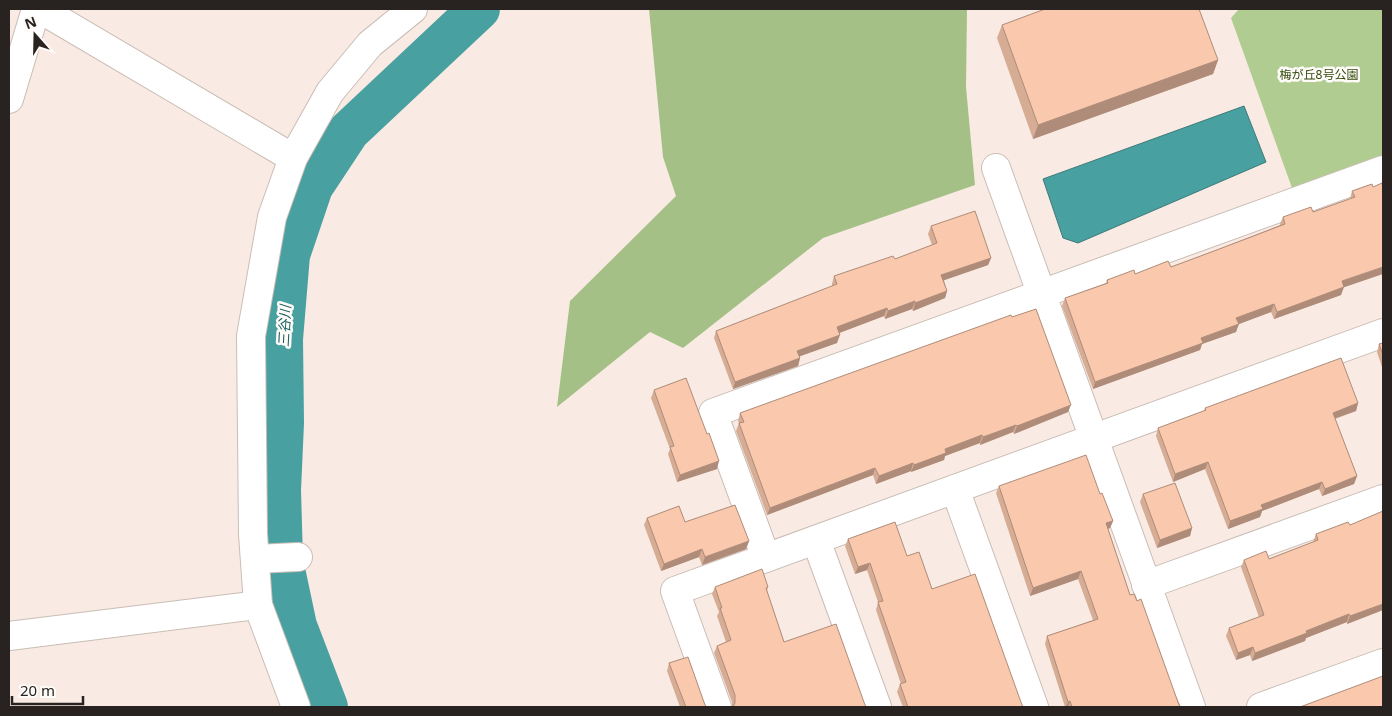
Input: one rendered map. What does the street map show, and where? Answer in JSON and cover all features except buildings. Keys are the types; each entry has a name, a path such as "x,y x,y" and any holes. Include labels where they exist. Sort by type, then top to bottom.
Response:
{"street":[{"path":"9,99 36,9"},
{"path":"40,9 293,158"},
{"path":"296,707 258,605 253,534 251,336 272,217 293,158 330,92 370,44 413,9"},
{"path":"996,168 1191,707"},
{"path":"766,558 713,413 1383,170"},
{"path":"717,707 675,592 1383,333"},
{"path":"955,489 1034,707"},
{"path":"1146,585 1383,499"},
{"path":"816,540 877,707"},
{"path":"256,559 294,557"},
{"path":"9,636 258,605"},
{"path":"1261,707 1383,663"}],"green space":[{"path":"649,9 967,9 966,87 975,185 823,238 683,348 650,332 557,407 570,301 676,196 663,157"},
{"name":"梅が丘8号公園","path":"1239,9 1383,9 1383,155 1292,188 1231,18"}],"water":[{"path":"1244,106 1266,162 1078,243 1063,238 1043,179"}],"waterway":[{"name":"三谷川","path":"327,707 296,626 282,560 280,490 283,423 282,339 289,255 312,187 349,131 479,9"}]}
